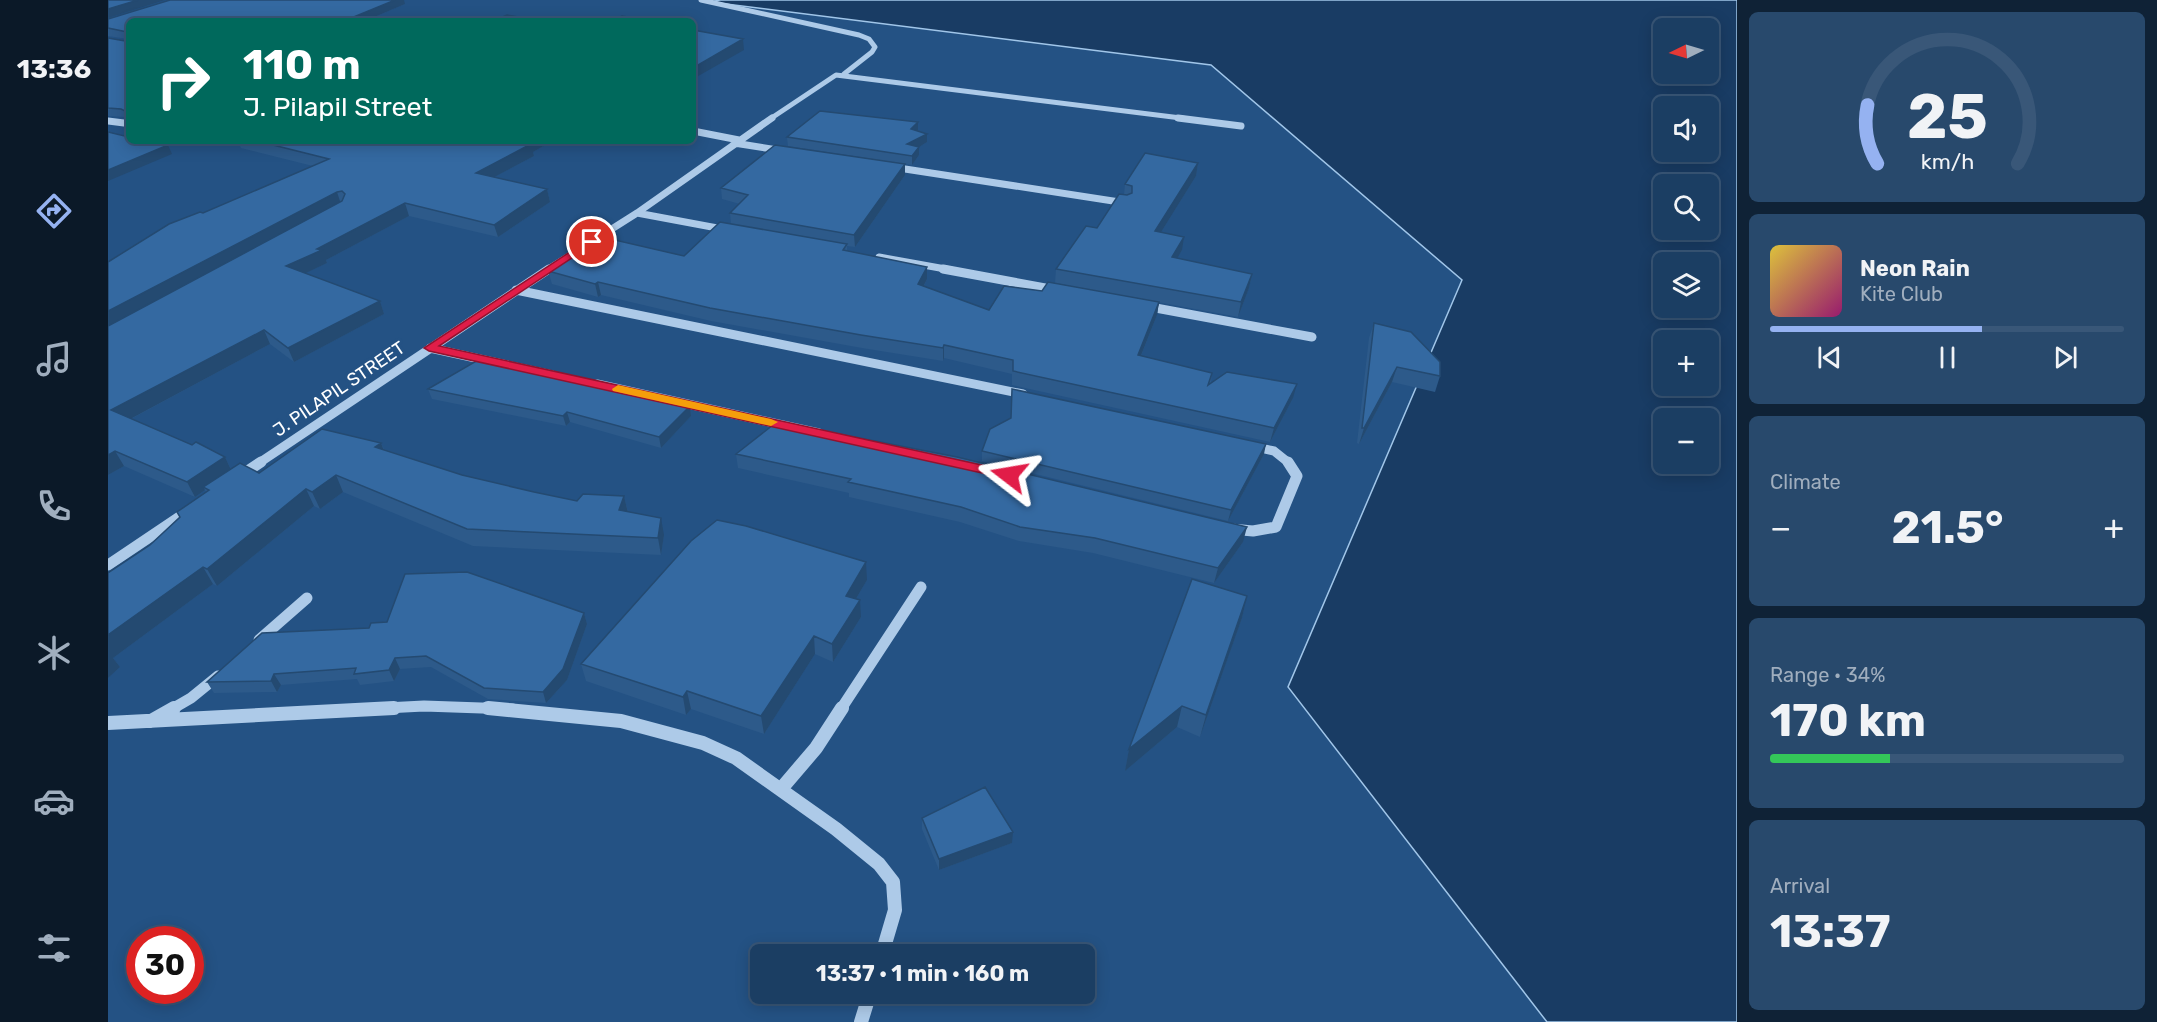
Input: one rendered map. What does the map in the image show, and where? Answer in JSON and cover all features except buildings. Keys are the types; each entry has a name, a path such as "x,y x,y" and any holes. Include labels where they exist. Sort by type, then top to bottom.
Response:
{"street":[{"name":"J. PILAPIL STREET","path":"235,480 516,290 637,213 836,75 844,74 872,52 875,46 868,38 701,0"},
{"path":"844,74 1241,126"},
{"path":"108,120 124,123"},
{"path":"696,132 789,151"},
{"path":"878,165 1126,203"},
{"path":"637,213 742,232"},
{"path":"870,256 1068,292"},
{"path":"516,290 1034,397"},
{"path":"1138,305 1312,337"},
{"path":"429,348 558,376"},
{"path":"581,381 826,434"},
{"path":"1215,526 1253,531 1276,527 1297,476 1289,461 1280,453 1239,443"},
{"path":"108,565 196,506"},
{"path":"781,789 816,748 921,586"},
{"path":"249,649 307,598"},
{"path":"148,722 191,698 224,671"},
{"path":"108,723 424,706 515,710 621,721 656,729 703,743 736,758 781,789 870,857 893,882 895,910 885,944"},
{"path":"861,1022 867,1004"}],"water":[{"path":"720,0 1737,0 1737,1022 1547,1022 1288,687 1462,280 1211,65 710,2"}],"slow traffic":[{"path":"618,389 771,422"}],"route":[{"path":"592,242 429,348 1009,475"}]}
